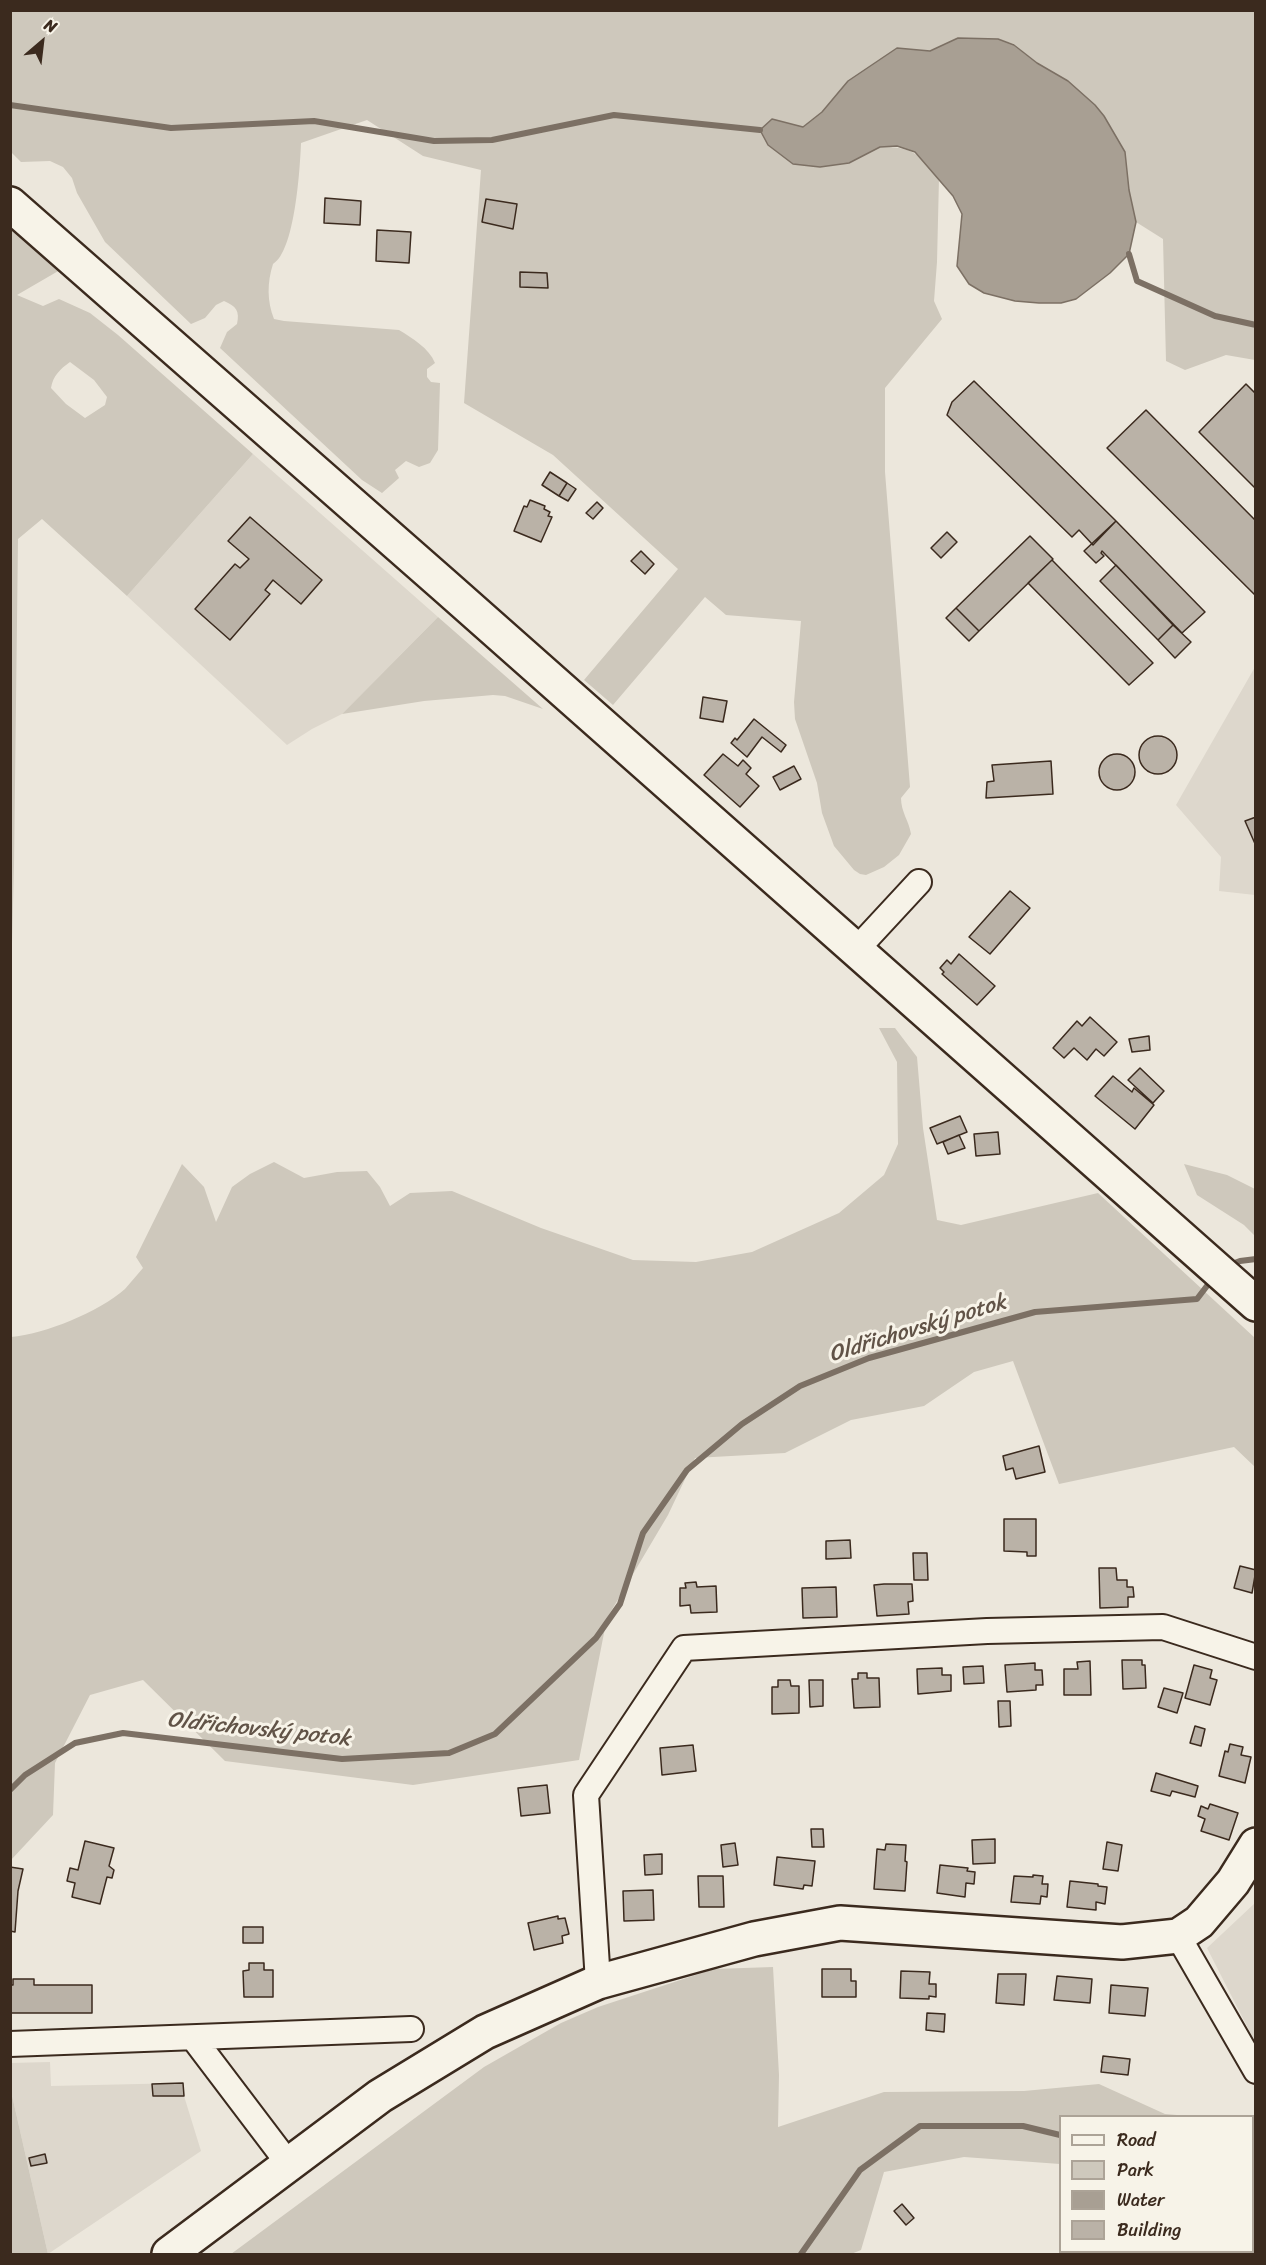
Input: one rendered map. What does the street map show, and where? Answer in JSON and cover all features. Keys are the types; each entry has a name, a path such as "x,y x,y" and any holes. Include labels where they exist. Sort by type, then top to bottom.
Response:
{"main road":[{"path":"10,204 1256,1304"},
{"path":"169,2254 380,2096 485,2032 598,1982 754,1939 840,1923 1122,1942 1178,1936 1199,1922 1233,1882 1256,1845"}],"street":[{"path":"856,950 919,882"},
{"path":"598,1982 586,1795 684,1648 987,1631 1163,1627 1256,1657"},
{"path":"1178,1936 1256,2072"},
{"path":"10,2044 194,2039 411,2029"},
{"path":"194,2039 288,2163"}],"shaded area":[{"path":"253,454 438,617 342,714 287,745 127,596"},
{"path":"1255,667 1255,895 1219,891 1221,857 1176,805"},
{"path":"1255,1903 1255,2042 1207,1948"},
{"path":"50,2062 51,2086 183,2083 184,2096 201,2151 48,2254 11,2091 10,2063"}],"green space":[{"path":"11,11 1255,11 1255,360 1226,355 1185,370 1166,361 1163,239 1136,222 1129,190 1037,63 1014,44 998,39 958,38 930,51 897,48 849,81 822,112 803,127 772,119 880,147 907,150 920,157 939,178 934,301 942,319 885,388 885,472 910,787 901,798 911,834 899,855 884,867 866,875 860,874 834,846 822,813 817,783 795,719 794,702 801,621 726,615 705,597 613,705 584,680 678,569 553,455 464,403 481,170 423,156 367,120 301,143 298,189 291,227 287,243 273,264 270,278 269,299 274,319 399,330 429,353 435,363 427,369 427,377 431,382 440,383 438,450 430,463 419,467 406,461 395,470 399,478 382,493 362,480 220,348 227,332 237,324 237,312 232,305 224,301 216,305 205,318 191,324 105,242 77,193 72,178 63,167 50,161 21,162 11,152"},
{"path":"11,226 60,270 17,295 43,306 59,299 90,313 253,454 127,596 42,519 18,539 11,982","holes":["70,362 94,380 107,397 105,405 85,418 66,404 51,388 58,373"]},
{"path":"438,617 543,709 505,696 493,695 424,701 342,714"},
{"path":"879,1028 895,1028 917,1057 923,1128 937,1220 961,1225 1098,1193 1255,1338 1255,1467 1234,1447 1059,1484 1013,1361 974,1372 924,1406 851,1420 785,1453 695,1458 668,1515 607,1618 579,1760 413,1785 225,1761 143,1680 90,1695 55,1763 53,1815 11,1860 11,1337 55,1327 86,1314 125,1289 143,1268 136,1257 182,1164 204,1187 216,1222 232,1187 250,1174 274,1162 304,1178 337,1172 367,1171 380,1187 390,1206 410,1193 452,1191 541,1228 633,1260 696,1262 752,1252 839,1213 884,1175 898,1144 897,1062"},
{"path":"1184,1164 1227,1175 1255,1189 1255,1236 1244,1225 1197,1195"},
{"path":"773,1967 779,2075 778,2127 884,2092 1024,2091 1099,2084 1165,2114 1177,2115 1059,2115 1059,2164 964,2157 884,2172 861,2250 851,2254 231,2254 484,2067 561,2023 598,2007 714,1969"},
{"path":"11,2091 48,2254 11,2254"},
{"path":"1254,2123 1256,2123 1255,2254 1138,2254 1254,2253"}],"water":[{"path":"958,38 998,39 1014,45 1037,63 1068,81 1104,116 1125,152 1129,190 1136,222 1129,254 1110,273 1076,299 1061,303 1015,301 984,293 969,284 957,266 962,214 953,196 915,152 897,146 880,147 849,163 820,167 793,164 768,145 760,130 772,119 803,127 822,112 848,81 897,48 930,51"}],"building":[{"path":"325,198 361,201 360,225 324,223"},
{"path":"486,199 517,204 513,229 482,222"},
{"path":"377,230 411,232 409,263 376,261"},
{"path":"520,272 547,273 548,288 520,287"},
{"path":"974,381 1116,521 1093,545 1079,530 1072,537 947,415 952,402"},
{"path":"1246,384 1256,394 1256,489 1199,432"},
{"path":"1146,410 1256,521 1256,596 1107,448"},
{"path":"550,472 567,483 559,496 542,485"},
{"path":"567,483 576,489 568,501 559,496"},
{"path":"530,500 545,506 544,509 550,512 548,516 552,517 541,542 514,531 524,506 527,507"},
{"path":"597,502 603,508 593,519 586,513"},
{"path":"250,517 322,580 301,604 273,580 265,590 270,594 230,640 195,609 235,564 240,568 249,559 228,541"},
{"path":"1116,521 1205,612 1182,633 1102,551 1104,556 1096,563 1084,551"},
{"path":"947,532 957,542 941,558 931,548"},
{"path":"1030,536 1053,559 979,631 956,608"},
{"path":"641,551 654,564 645,574 631,561"},
{"path":"1052,560 1153,663 1129,685 1028,583"},
{"path":"1116,565 1173,625 1158,640 1100,581"},
{"path":"956,608 979,631 969,641 946,618"},
{"path":"1173,625 1191,642 1175,658 1158,640"},
{"path":"703,697 727,701 723,722 700,718"},
{"path":"754,719 786,745 781,752 762,737 747,757 731,743 735,738 737,740"},
{"path":"1158,736 1171,742 1177,755 1171,768 1158,774 1145,768 1139,755 1145,742"},
{"path":"723,754 738,766 743,760 751,768 746,774 759,786 740,807 704,775"},
{"path":"1117,754 1130,759 1135,772 1130,785 1117,790 1104,785 1099,772 1104,759"},
{"path":"1051,761 1053,794 986,798 987,782 994,781 992,765"},
{"path":"794,766 801,779 780,790 773,777"},
{"path":"1256,817 1256,846 1245,821"},
{"path":"1010,891 1030,908 990,954 969,937"},
{"path":"959,954 995,986 977,1005 942,974 944,972 940,968 947,960 951,964"},
{"path":"1090,1017 1117,1042 1104,1056 1096,1049 1087,1060 1074,1048 1064,1058 1053,1048 1077,1021 1082,1026"},
{"path":"1149,1036 1150,1050 1132,1052 1129,1039"},
{"path":"1140,1068 1164,1091 1153,1103 1128,1080"},
{"path":"1113,1076 1132,1092 1134,1088 1154,1105 1135,1129 1095,1096"},
{"path":"960,1116 967,1132 937,1144 930,1128"},
{"path":"998,1132 1000,1154 976,1156 974,1134"},
{"path":"959,1135 965,1148 948,1154 943,1142"},
{"path":"1039,1446 1045,1472 1016,1479 1013,1468 1006,1470 1003,1456"},
{"path":"1004,1519 1036,1519 1036,1556 1027,1556 1027,1552 1004,1551"},
{"path":"850,1540 851,1558 826,1559 826,1541"},
{"path":"913,1553 927,1553 928,1580 914,1580"},
{"path":"1240,1566 1256,1570 1252,1593 1234,1588"},
{"path":"1099,1568 1116,1568 1117,1580 1127,1580 1127,1587 1133,1587 1134,1597 1128,1597 1128,1607 1100,1608"},
{"path":"696,1582 697,1587 716,1586 717,1612 691,1613 690,1605 680,1606 680,1588 686,1588 685,1583"},
{"path":"912,1584 913,1601 908,1602 909,1614 877,1616 874,1585"},
{"path":"836,1587 837,1617 803,1618 802,1588"},
{"path":"1122,1660 1142,1660 1142,1665 1145,1665 1146,1688 1123,1689"},
{"path":"1090,1661 1091,1695 1064,1695 1064,1669 1078,1669 1077,1662"},
{"path":"1035,1663 1035,1670 1042,1670 1043,1685 1036,1685 1036,1690 1007,1692 1005,1665"},
{"path":"1194,1665 1212,1670 1210,1678 1217,1680 1210,1705 1185,1698"},
{"path":"983,1666 984,1683 964,1684 963,1667"},
{"path":"942,1668 942,1675 951,1675 951,1691 918,1694 917,1669"},
{"path":"858,1673 867,1673 867,1678 879,1678 880,1707 854,1708 852,1679 858,1679"},
{"path":"778,1680 790,1680 791,1686 799,1686 799,1713 772,1714 772,1687 778,1687"},
{"path":"809,1680 823,1680 823,1706 810,1707"},
{"path":"1164,1688 1183,1693 1177,1713 1158,1707"},
{"path":"998,1701 1010,1701 1011,1726 999,1727"},
{"path":"1195,1726 1205,1729 1201,1746 1190,1743"},
{"path":"1230,1744 1243,1747 1241,1755 1251,1757 1245,1783 1219,1776 1225,1751 1228,1752"},
{"path":"693,1745 696,1771 662,1775 660,1748"},
{"path":"1156,1773 1198,1786 1195,1797 1172,1791 1170,1796 1151,1791"},
{"path":"547,1785 550,1813 521,1816 518,1788"},
{"path":"1210,1804 1238,1813 1229,1840 1201,1831 1205,1819 1198,1816 1201,1806 1208,1809"},
{"path":"811,1829 823,1829 824,1847 812,1847"},
{"path":"995,1839 995,1863 973,1864 972,1840"},
{"path":"85,1841 114,1848 109,1866 114,1870 112,1878 107,1877 100,1904 72,1897 75,1883 67,1881 70,1868 78,1870"},
{"path":"1107,1842 1122,1845 1118,1871 1103,1869"},
{"path":"735,1843 738,1865 723,1867 721,1845"},
{"path":"886,1844 906,1845 905,1891 874,1889 877,1849 885,1850"},
{"path":"662,1854 662,1874 645,1875 644,1855"},
{"path":"777,1857 815,1861 812,1886 804,1885 803,1889 774,1885"},
{"path":"940,1865 968,1868 967,1871 975,1872 974,1884 966,1883 965,1897 937,1893"},
{"path":"10,1867 23,1869 18,1891 15,1932 10,1931"},
{"path":"1033,1875 1043,1876 1042,1884 1048,1884 1047,1897 1041,1896 1040,1904 1011,1902 1014,1876 1033,1877"},
{"path":"698,1876 723,1876 724,1907 699,1907"},
{"path":"1070,1881 1107,1887 1105,1904 1096,1902 1096,1910 1067,1907"},
{"path":"653,1890 654,1920 624,1921 623,1891"},
{"path":"558,1916 558,1919 565,1918 569,1934 562,1936 563,1943 534,1950 528,1923"},
{"path":"243,1927 263,1927 263,1943 243,1943"},
{"path":"249,1963 264,1963 264,1970 273,1970 273,1997 244,1997 243,1971 249,1970"},
{"path":"822,1969 851,1969 851,1981 856,1981 856,1997 822,1997"},
{"path":"901,1971 930,1972 929,1984 936,1984 936,1997 929,1996 929,1999 900,1998"},
{"path":"998,1974 1026,1974 1024,2005 996,2003"},
{"path":"1057,1976 1092,1979 1090,2003 1054,2000"},
{"path":"13,1979 34,1979 34,1985 92,1985 92,2013 10,2013 10,1985 13,1985"},
{"path":"1111,1985 1148,1988 1145,2016 1109,2013"},
{"path":"927,2013 945,2014 944,2032 926,2030"},
{"path":"1103,2056 1130,2059 1128,2075 1101,2072"},
{"path":"183,2083 184,2096 153,2096 152,2084"},
{"path":"45,2154 47,2163 31,2166 29,2158"},
{"path":"902,2204 914,2218 906,2225 894,2211"}],"waterway":[{"path":"10,105 171,128 314,121 434,141 492,140 614,115 760,130"},
{"path":"1129,254 1137,281 1215,316 1256,325"},
{"name":"Oldřichovský potok","path":"1229,1265 1256,1259"},
{"name":"Oldřichovský potok","path":"10,1790 25,1775 75,1743 123,1733 342,1759 449,1753 495,1734 596,1638 620,1604 643,1533 687,1470 742,1424 800,1386 869,1358 1035,1312 1197,1299 1213,1278"},
{"path":"801,2254 860,2170 920,2126 1023,2126 1059,2135"}]}
